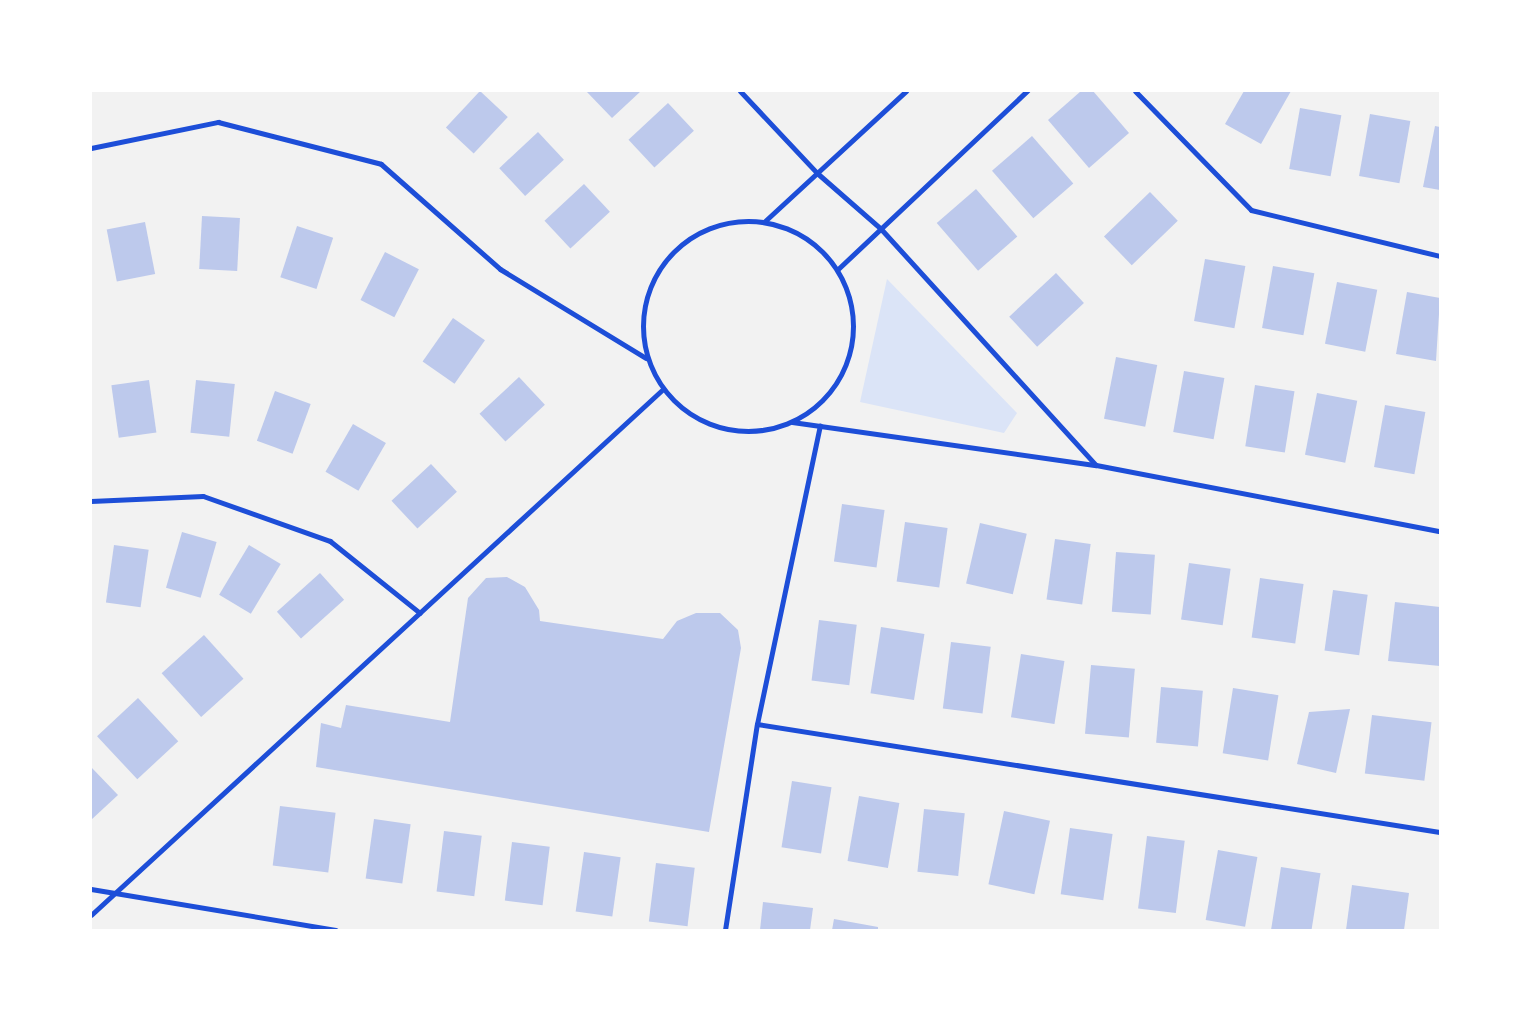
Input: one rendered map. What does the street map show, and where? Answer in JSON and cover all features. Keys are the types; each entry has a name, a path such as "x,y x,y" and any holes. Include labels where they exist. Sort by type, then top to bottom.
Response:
{"street":[{"path":"740,91 817,173 881,229 1096,465"},
{"path":"765,221 906,91"},
{"path":"838,269 1028,91"},
{"path":"1135,91 1251,210 1440,256"},
{"path":"91,148 218,122 381,164 500,269 646,358"},
{"path":"729,221 765,221 807,237 838,269 852,302 853,329 843,373 822,402 792,422 758,432 722,429 689,414 662,390 646,358 641,322 649,287 667,256 695,234 729,221"},
{"path":"91,915 662,390"},
{"path":"792,422 1096,465 1440,531"},
{"path":"725,930 757,724 820,426"},
{"path":"91,501 202,496 330,541 420,613"},
{"path":"757,724 1440,832"},
{"path":"91,889 336,930"}],"shaded area":[{"path":"887,279 1017,413 1004,433 860,402"}],"building":[{"path":"480,91 508,117 474,153 446,128"},
{"path":"586,91 641,91 612,118"},
{"path":"1081,91 1093,91 1129,133 1089,168 1048,120"},
{"path":"1244,91 1291,91 1261,144 1225,124"},
{"path":"668,103 694,131 654,168 629,140"},
{"path":"1300,108 1341,115 1331,176 1289,169"},
{"path":"1370,114 1410,121 1399,183 1359,176"},
{"path":"1435,126 1440,127 1440,190 1423,187"},
{"path":"538,132 564,160 525,196 499,168"},
{"path":"1032,136 1073,184 1033,218 992,171"},
{"path":"584,184 610,212 570,249 545,221"},
{"path":"976,189 1017,237 978,271 937,223"},
{"path":"1150,192 1178,221 1132,265 1104,236"},
{"path":"202,216 240,218 237,271 199,269"},
{"path":"145,222 155,274 117,281 107,229"},
{"path":"297,226 333,238 316,289 280,277"},
{"path":"385,252 419,269 394,317 360,300"},
{"path":"1205,259 1245,266 1234,328 1194,321"},
{"path":"1273,266 1314,273 1303,335 1262,328"},
{"path":"1056,273 1084,303 1037,347 1009,317"},
{"path":"1337,282 1377,290 1365,352 1325,344"},
{"path":"1407,292 1440,298 1436,361 1396,354"},
{"path":"453,318 485,340 455,384 423,361"},
{"path":"1116,357 1157,365 1145,427 1104,419"},
{"path":"1184,371 1224,378 1214,439 1173,432"},
{"path":"519,377 545,405 505,442 480,414"},
{"path":"149,380 156,432 119,438 111,385"},
{"path":"196,380 235,384 229,437 190,433"},
{"path":"1255,385 1295,391 1285,452 1245,446"},
{"path":"275,391 311,404 293,454 257,441"},
{"path":"1317,393 1357,401 1345,463 1305,455"},
{"path":"1385,405 1425,412 1414,474 1374,467"},
{"path":"353,424 386,443 358,491 326,472"},
{"path":"431,464 457,492 417,529 392,501"},
{"path":"842,504 885,510 877,567 834,561"},
{"path":"905,522 948,528 939,587 897,581"},
{"path":"980,523 1027,534 1013,594 966,583"},
{"path":"182,532 217,542 201,598 166,588"},
{"path":"1055,539 1091,544 1082,604 1047,599"},
{"path":"114,545 149,550 141,607 106,602"},
{"path":"249,545 281,564 251,614 219,595"},
{"path":"1116,552 1155,555 1151,615 1112,612"},
{"path":"1189,563 1231,569 1223,625 1181,619"},
{"path":"320,573 344,600 301,639 277,612"},
{"path":"507,577 525,587 539,610 540,621 663,639 677,621 696,613 720,613 738,630 741,648 709,832 316,767 321,723 341,728 346,705 450,722 468,598 486,578"},
{"path":"1260,578 1304,584 1295,644 1252,637"},
{"path":"1333,590 1368,595 1359,655 1325,650"},
{"path":"1395,602 1440,607 1440,666 1388,661"},
{"path":"819,620 857,625 849,685 812,681"},
{"path":"881,627 924,634 914,700 871,693"},
{"path":"204,635 243,679 201,717 162,673"},
{"path":"951,642 991,647 983,713 943,709"},
{"path":"1021,654 1064,661 1054,724 1011,717"},
{"path":"1091,665 1135,669 1129,738 1085,734"},
{"path":"1161,687 1203,691 1198,746 1156,743"},
{"path":"1233,688 1278,695 1268,760 1223,753"},
{"path":"138,698 178,741 137,779 97,736"},
{"path":"1350,709 1336,773 1297,764 1309,712"},
{"path":"1372,715 1432,722 1424,781 1365,774"},
{"path":"91,767 118,795 91,820"},
{"path":"792,781 832,787 821,853 782,847"},
{"path":"859,796 899,803 888,868 848,861"},
{"path":"280,806 336,813 328,872 273,866"},
{"path":"924,809 965,813 958,876 917,872"},
{"path":"1004,811 1050,821 1034,894 988,884"},
{"path":"374,819 411,824 402,884 366,878"},
{"path":"1070,828 1113,834 1103,900 1061,894"},
{"path":"444,831 482,836 474,896 437,892"},
{"path":"1147,836 1185,841 1176,913 1138,908"},
{"path":"512,842 550,847 543,905 505,901"},
{"path":"1218,850 1257,857 1245,927 1206,920"},
{"path":"584,852 621,857 612,917 576,911"},
{"path":"656,863 695,868 688,926 649,922"},
{"path":"1281,867 1321,873 1312,930 1271,930"},
{"path":"1352,885 1409,893 1404,930 1346,930"},
{"path":"763,902 813,908 810,930 760,930"},
{"path":"834,919 878,927 878,930 832,930"}]}
